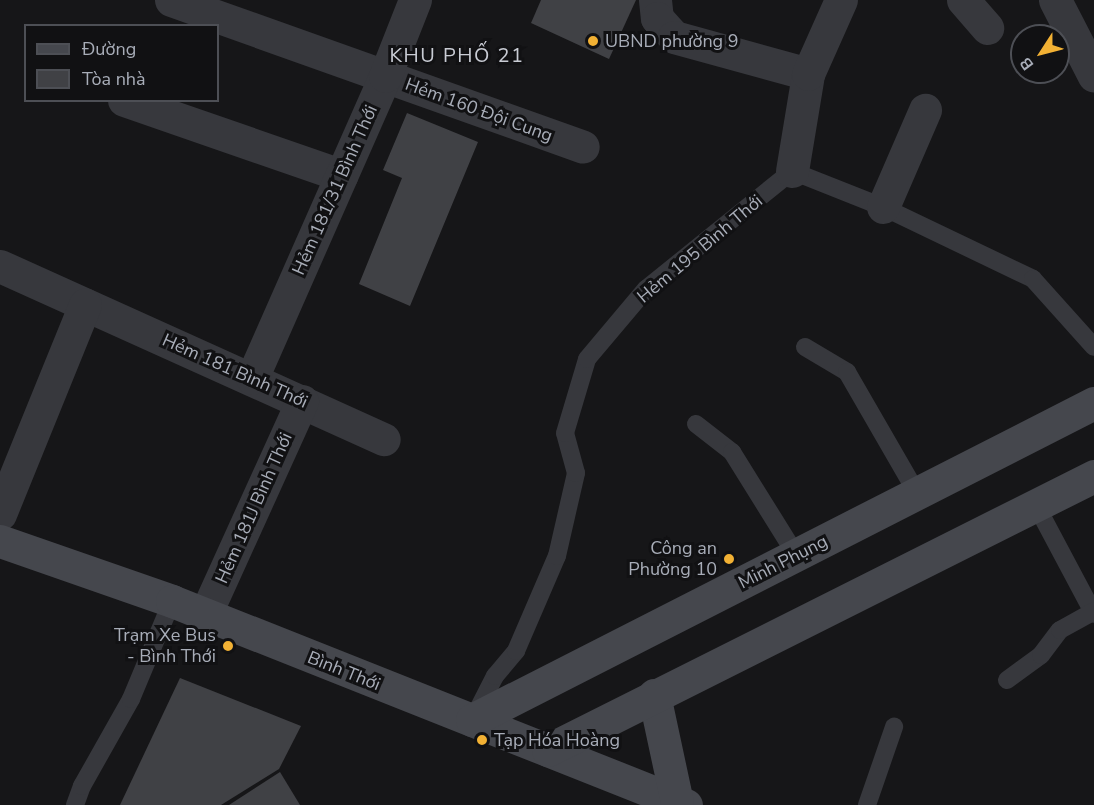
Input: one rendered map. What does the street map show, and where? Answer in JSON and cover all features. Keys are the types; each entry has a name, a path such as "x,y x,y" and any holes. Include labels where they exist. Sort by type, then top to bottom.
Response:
{"main road":[{"name":"Minh Phụng","path":"472,720 1094,404"},
{"path":"548,750 1094,476"},
{"name":"Bình Thới","path":"0,541 172,601 681,803"},
{"path":"654,695 681,803"}],"street":[{"name":"Hẻm 181/31 Bình Thới","path":"252,378 385,76 415,0"},
{"path":"656,0 657,18 674,38 808,74"},
{"path":"792,171 808,74 841,0"},
{"path":"963,0 987,28"},
{"path":"1055,0 1094,76"},
{"name":"Hẻm 160 Đội Cung","path":"190,3 583,147"},
{"path":"130,102 341,175"},
{"path":"883,207 925,110"},
{"name":"Hẻm 181 Bình Thới","path":"0,266 384,439"},
{"path":"0,514 85,305"},
{"name":"Hẻm 181J Bình Thới","path":"205,615 302,401"}],"lane":[{"path":"792,171 883,207 1033,279 1094,347"},
{"name":"Hẻm 195 Bình Thới","path":"472,720 495,676 516,651 557,556 576,473 565,433 587,359 646,290 792,171"},
{"path":"805,348 848,372 917,493"},
{"path":"696,424 732,452 796,555"},
{"path":"1007,680 1041,656 1060,630 1094,613 1036,505"},
{"path":"75,805 82,786 131,699 172,601"},
{"path":"867,805 894,727"}],"building":[{"name":"UBND phường 9","path":"541,0 636,0 609,59 531,23"},
{"path":"407,113 478,142 410,306 359,284 402,178 383,170"},
{"path":"180,678 301,726 279,769 221,805 120,805"},
{"path":"280,772 300,805 229,805"}],"place":[{"name":"UBND phường 9","path":"593,41"},
{"name":"Công an Phường 10","path":"729,559"},
{"name":"Trạm Xe Bus - Bình Thới","path":"228,646"},
{"name":"Tạp Hóa Hoàng","path":"482,740"}],"district":[{"name":"KHU PHỐ 21","path":"457,55"}]}
